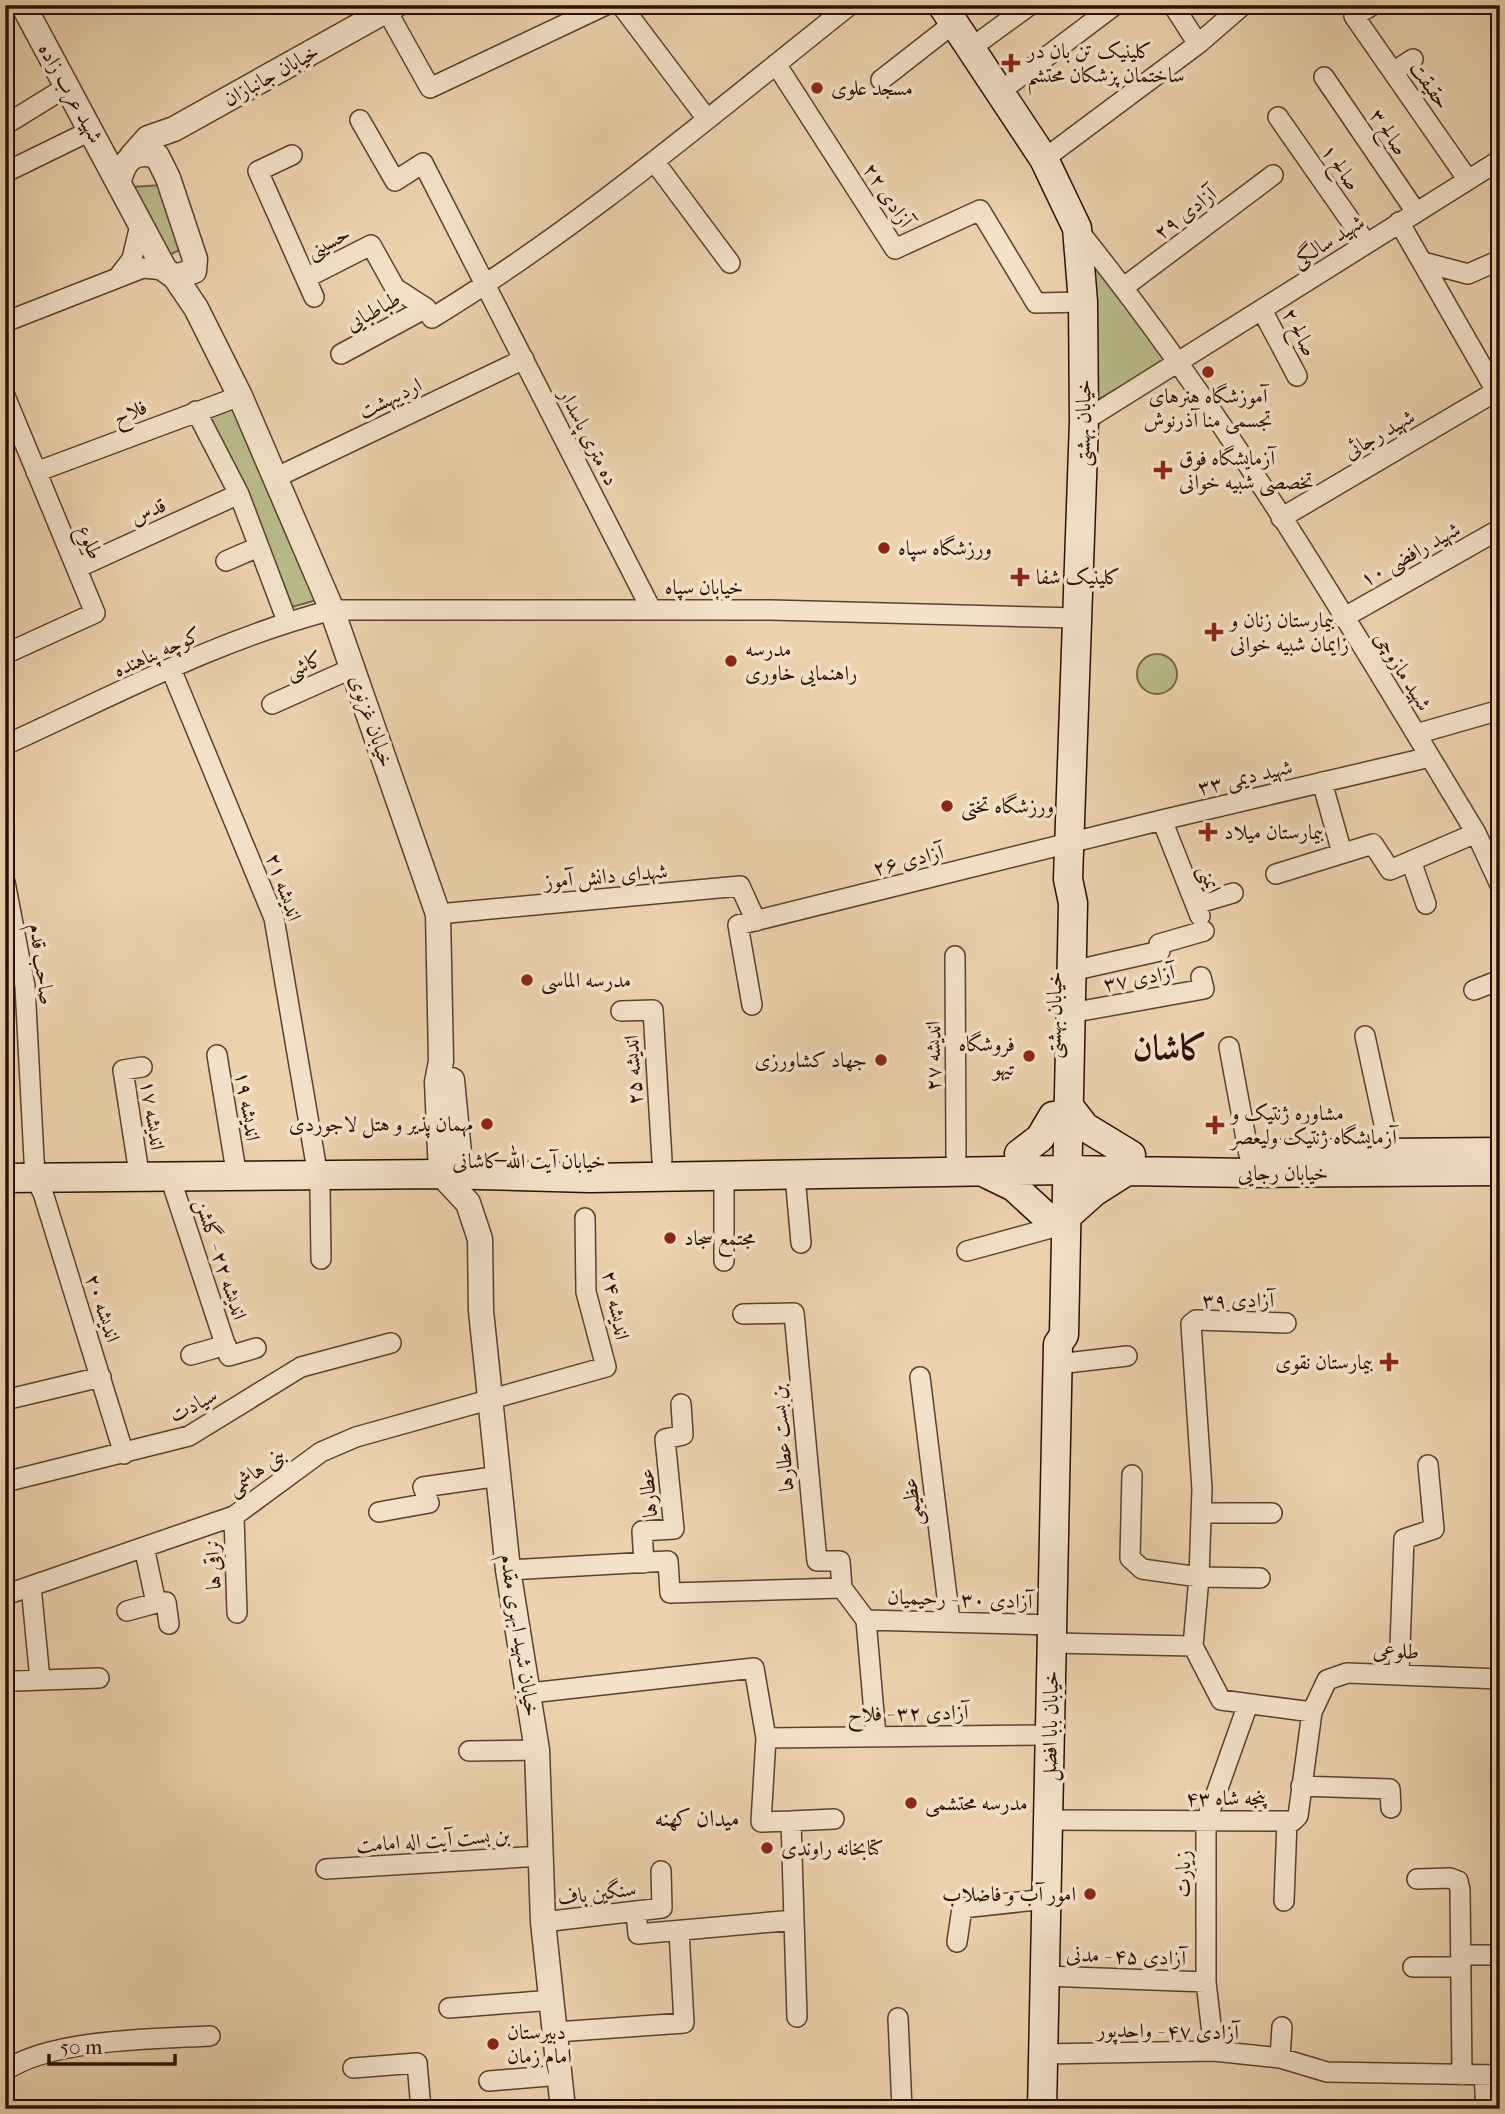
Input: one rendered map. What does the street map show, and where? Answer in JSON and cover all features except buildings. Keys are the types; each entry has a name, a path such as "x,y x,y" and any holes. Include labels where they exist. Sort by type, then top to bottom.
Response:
{"main road":[{"name":"خیابان بهشتی","path":"948,14 1044,159 1077,228 1083,302 1084,421 1068,879 1073,903 1072,968 1060,1110"},
{"name":"خیابان بهشتی","path":"1059,1162 1056,901 1068,879"},
{"path":"985,1173 1014,1187 1056,1222 1130,1163 1060,1110 1040,1138 1019,1154"},
{"name":"خیابان رجایی","path":"1130,1163 1249,1155 1390,1152 1429,1162 1500,1171"},
{"name":"خیابان رجایی","path":"1059,1162 1429,1162 1500,1152"},
{"name":"خیابان آیت الله کاشانی","path":"5,1169 35,1173 170,1177 316,1169 451,1168 662,1160 1019,1154 1059,1162"},
{"name":"خیابان آیت الله کاشانی","path":"451,1168 589,1178 794,1176 985,1173 1059,1162"},
{"name":"خیابان بابا افضل","path":"1042,2109 1058,1354 1047,1335 1059,1162"},
{"name":"خیابان آیت الله کاشانی","path":"5,1178 35,1173 138,1167 235,1165 316,1169"}],"street":[{"name":"شهید عرب زاده","path":"23,5 120,181 140,225 178,273"},
{"path":"391,8 430,88 606,5"},
{"path":"621,5 707,119"},
{"path":"426,308 432,318 486,285 654,161 850,5"},
{"path":"971,48 1030,5"},
{"path":"1001,91 1115,5"},
{"path":"1173,5 1198,44"},
{"path":"1044,159 1198,44 1243,5"},
{"name":"حقیقت","path":"1373,5 1354,16 1468,180"},
{"name":"خیابان جانبازان","path":"120,181 122,166 145,156 174,129 391,8"},
{"path":"881,80 948,14"},
{"path":"1393,72 1413,60"},
{"name":"آزادی ۲۲","path":"776,64 895,249 980,210 1036,303 1083,302"},
{"name":"صالح ۳","path":"1324,77 1408,217 1423,262 1498,390"},
{"path":"5,124 68,86"},
{"name":"صالح ۱","path":"1278,117 1366,243"},
{"name":"ده متری پاسدار","path":"360,120 395,181 423,163 651,609"},
{"path":"8,171 92,130"},
{"path":"292,155 258,171 314,297"},
{"path":"5,322 143,268 178,273 195,259 168,178 145,156"},
{"name":"شهید سالگی","path":"1084,421 1500,160"},
{"path":"654,161 730,263"},
{"name":"آزادی ۲۹","path":"1124,287 1273,175"},
{"path":"119,276 132,259 140,225"},
{"name":"شهید مازوچی","path":"1077,228 1180,361 1416,734 1476,833 1500,885"},
{"name":"حسینی","path":"306,278 371,245 395,288 426,308"},
{"path":"1423,262 1468,274 1500,260"},
{"name":"خیابان غزنوی","path":"178,273 240,396 332,610 438,914 441,1061 453,1083 451,1168"},
{"name":"طباطبایی","path":"341,354 426,308"},
{"name":"صالح ۲","path":"1262,310 1297,376"},
{"name":"اردیبهشت","path":"277,477 524,359"},
{"name":"شهید رجائی","path":"1281,518 1498,390"},
{"name":"طلوع","path":"5,396 96,613 5,654"},
{"name":"فلاح","path":"36,472 240,396"},
{"path":"196,411 239,494 287,621"},
{"name":"قدس","path":"77,568 239,494"},
{"name":"شهید رافضی ۱۰","path":"1343,618 1500,529"},
{"path":"226,561 258,547"},
{"name":"خیابان سپاه","path":"332,610 651,609 1077,618"},
{"name":"کوچه پناهنده","path":"5,745 172,669 287,621 332,610"},
{"name":"کاشی","path":"272,704 354,668"},
{"name":"اندیشه ۲۱","path":"172,669 274,918 316,1169 321,1259"},
{"path":"1416,734 1500,710"},
{"name":"شهید دیمی ۳۳","path":"1070,843 1430,757"},
{"path":"1322,782 1342,853"},
{"name":"ایمنی","path":"1162,820 1200,917"},
{"path":"1276,874 1373,844 1390,870 1476,833"},
{"name":"آزادی ۲۶","path":"756,921 1070,843"},
{"path":"1411,861 1426,904"},
{"name":"صاحب قدم","path":"5,883 25,986 35,1173"},
{"name":"شهدای دانش آموز","path":"438,914 740,886 756,921"},
{"path":"1072,968 1085,968 1160,951 1159,944 1233,893"},
{"path":"752,1005 738,925 756,921"},
{"name":"اندیشه ۲۷","path":"955,956 956,1156"},
{"name":"آزادی ۳۷","path":"1070,1013 1203,989 1201,977"},
{"path":"1474,990 1500,980"},
{"name":"اندیشه ۲۵","path":"621,1011 653,1010 662,1160"},
{"path":"1365,1035 1390,1152"},
{"path":"1229,1047 1249,1155"},
{"name":"اندیشه ۱۹","path":"217,1055 235,1165"},
{"name":"اندیشه ۱۷","path":"133,1069 138,1167"},
{"name":"خیابان شهید ابهری مقدم","path":"451,1168 468,1203 480,1239 481,1311 508,1570 530,1693 537,1750 543,1922 563,2109"},
{"name":"اندیشه ۲۰","path":"35,1173 102,1377 124,1454"},
{"path":"724,1176 724,1261"},
{"path":"794,1176 801,1243"},
{"name":"اندیشه ۲۲ - گلشن","path":"170,1177 228,1350"},
{"name":"اندیشه ۲۴","path":"492,1399 606,1367 586,1292 585,1218"},
{"path":"967,1251 1056,1222"},
{"name":"بن بست عطارها","path":"743,1314 794,1313 817,1561 840,1561 842,1588"},
{"name":"آزادی ۳۹","path":"1201,1513 1191,1324 1196,1320 1286,1324"},
{"name":"سیادت","path":"5,1482 167,1443 209,1427 301,1367 391,1343"},
{"path":"191,1354 256,1348"},
{"path":"1058,1354 1127,1356"},
{"path":"5,1400 102,1377"},
{"name":"عظیمی","path":"920,1377 950,1621"},
{"name":"بنی هاشمی","path":"5,1595 234,1516 321,1452 396,1424 492,1399"},
{"name":"عطارها","path":"644,1563 642,1531 674,1529 665,1439 683,1435 681,1404"},
{"path":"1399,1673 1404,1539 1434,1529 1428,1465"},
{"path":"1132,1475 1130,1558 1134,1565 1142,1569 1199,1577 1260,1578"},
{"path":"379,1512 429,1503 423,1487 500,1476"},
{"path":"1272,1513 1201,1513 1193,1646 1221,1700 1312,1712"},
{"name":"نراقی ها","path":"234,1516 237,1613"},
{"path":"144,1547 156,1603"},
{"path":"508,1570 668,1561 670,1593 842,1588 866,1620 876,1736"},
{"path":"31,1586 40,1680"},
{"path":"127,1611 166,1602 169,1624"},
{"name":"آزادی ۳۰ - رحیمیان","path":"866,1620 950,1621 1052,1634 1193,1646"},
{"path":"530,1693 754,1668 766,1738 761,1822 834,1819"},
{"name":"طلوعی","path":"1312,1712 1327,1680 1348,1673 1500,1679"},
{"path":"15,1681 99,1678"},
{"name":"زیارت","path":"1214,2050 1206,1982 1206,1822 1248,1704"},
{"name":"پنجه شاه ۴۳","path":"1048,1820 1206,1822 1296,1819 1312,1712"},
{"name":"آزادی ۳۲ - فلاح","path":"766,1738 1050,1735"},
{"path":"469,1751 537,1750"},
{"path":"1301,1786 1390,1789 1391,1808"},
{"path":"791,1821 797,2017"},
{"path":"1284,1901 1287,1821"},
{"name":"بن بست آیت اله امامت","path":"326,1869 542,1856"},
{"name":"سنگین باف","path":"543,1922 662,1908 661,1871"},
{"path":"1417,1879 1450,1878 1458,1881 1462,2075"},
{"path":"957,1942 961,1909 1047,1899"},
{"path":"636,1911 638,1934 794,1920"},
{"path":"556,2032 684,2024 679,1931"},
{"path":"1413,1967 1491,1955"},
{"name":"آزادی ۴۵ - مدنی","path":"1045,1976 1206,1982"},
{"path":"449,2008 553,2000"},
{"path":"898,2018 902,2109"},
{"path":"1280,2058 1282,2027"},
{"path":"5,2071 22,2059 114,2041 210,2036"},
{"name":"آزادی ۴۷ - واحدپور","path":"1043,2054 1214,2050 1280,2058 1327,2072 1492,2075"},
{"path":"353,2068 417,2063 421,2109"},
{"path":"489,2081 561,2075"},
{"path":"1486,2109 1492,2075"}],"green space":[{"path":"162,185 190,245 163,258 132,187"},
{"path":"1085,249 1169,358 1094,402"},
{"path":"241,404 317,600 288,608 206,416"},
{"path":"1157,654 1171,660 1177,674 1171,688 1157,694 1143,688 1137,674 1143,660"}],"place":[{"name":"کلینیک تن بان در ساختمان پزشکان محتشم","path":"1011,63"},
{"name":"مسجد علوی","path":"817,88"},
{"name":"آموزشگاه هنرهای تجسمی منا آذرنوش","path":"1208,372"},
{"name":"آزمایشگاه فوق تخصصی شبیه خوانی","path":"1163,470"},
{"name":"ورزشگاه سپاه","path":"884,548"},
{"name":"کلینیک شفا","path":"1020,577"},
{"name":"بیمارستان زنان و زایمان شبیه خوانی","path":"1214,632"},
{"name":"مدرسه راهنمایی خاوری","path":"731,661"},
{"name":"ورزشگاه تختی","path":"947,806"},
{"name":"بیمارستان میلاد","path":"1208,832"},
{"name":"مدرسه الماسی","path":"527,980"},
{"name":"فروشگاه تیهو","path":"1029,1056"},
{"name":"جهاد کشاورزی","path":"881,1060"},
{"name":"مهمان پذیر و هتل لاجوردی","path":"487,1124"},
{"name":"مشاوره ژنتیک و آزمایشگاه ژنتیک ولیعصر","path":"1215,1125"},
{"name":"مجتمع سجاد","path":"670,1238"},
{"name":"بیمارستان نقوی","path":"1389,1362"},
{"name":"مدرسه محتشمی","path":"911,1803"},
{"name":"کتابخانه راوندی","path":"767,1848"},
{"name":"امور آب و فاضلاب","path":"1090,1894"},
{"name":"دبیرستان امام زمان","path":"493,2044"}],"district":[{"name":"کاشان","path":"1170,1047"},
{"name":"میدان کهنه","path":"697,1818"}]}
